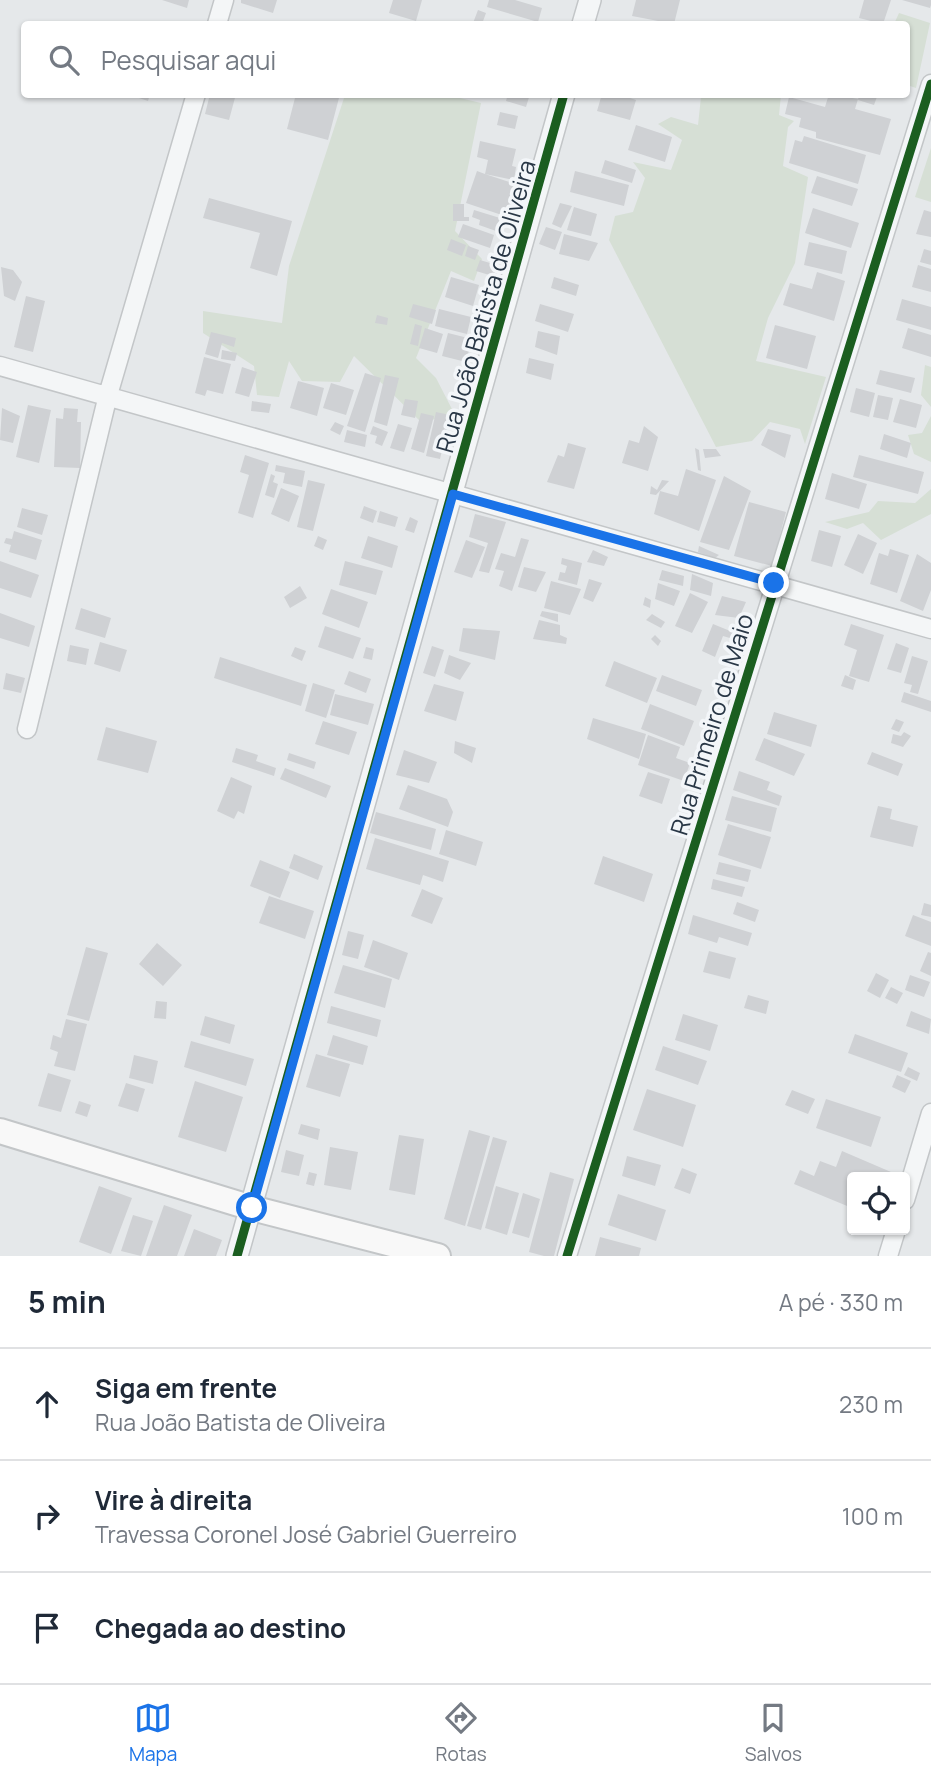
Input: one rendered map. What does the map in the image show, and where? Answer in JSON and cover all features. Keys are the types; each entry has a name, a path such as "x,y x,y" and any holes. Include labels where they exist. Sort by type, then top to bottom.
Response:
{"main road":[{"path":"0,1131 252,1208 439,1256"}],"street":[{"path":"218,21 224,0"},
{"path":"584,21 590,0"},
{"name":"Rua Primeiro de Maio","path":"568,1256 774,583 931,84"},
{"path":"27,729 107,395 195,98"},
{"name":"Rua João Batista de Oliveira","path":"237,1256 563,98"},
{"path":"0,366 931,628"},
{"path":"910,1183 931,1113"},
{"path":"888,1256 894,1235"}],"shaded area":[{"path":"899,13 930,23 916,88 910,86 910,21 895,21"},
{"path":"344,98 460,98 481,103 455,231 482,259 474,281 451,271 416,358 436,378 454,413 422,423 354,356 340,382 302,381 289,361 279,397 257,395 254,366 203,333 203,311 282,323 289,266"},
{"path":"701,98 781,98 779,115 794,121 788,127 783,166 808,177 795,263 768,318 756,361 826,377 805,444 800,429 770,422 752,441 716,447 609,240 615,216 633,212 645,178 633,162 671,170 682,140 658,124 671,117 698,125"},
{"path":"931,148 931,202 915,197"},
{"path":"925,365 931,367 931,407 921,395"},
{"path":"931,416 931,462 914,454 908,435 922,433"},
{"path":"931,489 931,514 881,540 863,523 847,529 825,522 869,512 878,501 915,503"}],"building":[{"path":"162,0 189,0 187,8"},
{"path":"241,0 277,0 273,13 241,3"},
{"path":"393,0 422,0 416,21 389,13"},
{"path":"489,0 515,0 542,8 538,21 535,21 487,7"},
{"path":"636,0 680,0 675,21 632,16"},
{"path":"864,0 891,0 884,21 859,18"},
{"path":"902,0 931,0 931,5 930,8"},
{"path":"478,10 486,13 483,21 474,21"},
{"path":"209,98 235,98 229,120 205,114"},
{"path":"295,98 339,98 328,140 287,129"},
{"path":"507,98 529,98 526,107 506,101"},
{"path":"601,98 636,100 630,120 597,111"},
{"path":"789,98 825,107 828,98 858,99 855,109 891,119 880,155 816,138 816,132 799,127 801,118 785,114"},
{"path":"858,98 877,98 874,105"},
{"path":"500,112 518,116 515,129 497,125"},
{"path":"636,125 672,137 665,162 628,150"},
{"path":"804,136 866,155 858,184 789,163 795,140 802,142"},
{"path":"480,141 516,149 512,166 516,167 514,180 485,174 488,160 477,157"},
{"path":"605,160 636,170 632,183 601,173"},
{"path":"477,171 528,188 517,220 466,203"},
{"path":"575,171 629,185 624,206 570,192"},
{"path":"817,176 858,189 852,206 811,193"},
{"path":"209,198 292,221 277,276 250,268 260,233 203,218"},
{"path":"560,203 572,206 561,228 552,224"},
{"path":"453,204 464,204 464,217 469,217 469,221 453,221"},
{"path":"574,207 597,214 591,236 567,230"},
{"path":"813,208 859,223 851,248 805,233"},
{"path":"474,210 500,218 496,231 479,225 480,220 472,217"},
{"path":"924,210 931,212 931,237 916,234"},
{"path":"463,224 494,235 490,248 458,237"},
{"path":"546,227 562,232 555,250 539,244"},
{"path":"564,234 598,243 589,261 559,254"},
{"path":"451,239 466,245 462,256 447,250"},
{"path":"809,242 847,251 842,274 804,265"},
{"path":"468,246 479,250 475,260 465,256"},
{"path":"924,249 931,251 931,265 920,262"},
{"path":"480,260 500,266 496,277 476,271"},
{"path":"918,265 931,269 931,292 912,287"},
{"path":"1,267 13,270 22,282 15,301 4,296"},
{"path":"817,272 845,281 834,321 783,305 790,283 812,289"},
{"path":"451,277 479,285 473,306 445,297"},
{"path":"554,277 579,285 576,296 551,288"},
{"path":"485,295 492,298 488,307 481,303"},
{"path":"26,296 45,301 33,352 14,347"},
{"path":"902,299 931,307 931,330 896,320"},
{"path":"413,304 436,310 432,324 409,317"},
{"path":"540,304 574,314 568,332 535,321"},
{"path":"439,309 471,317 467,334 435,326"},
{"path":"377,315 388,318 387,325 375,323"},
{"path":"415,324 422,326 418,346 410,344"},
{"path":"775,325 816,336 807,369 766,358"},
{"path":"425,328 443,334 437,353 419,348"},
{"path":"908,328 931,335 931,357 902,348"},
{"path":"538,331 560,336 557,355 535,347"},
{"path":"211,332 236,338 234,347 222,343 218,358 205,354"},
{"path":"448,333 472,339 466,362 442,356"},
{"path":"222,350 237,353 235,361 221,359"},
{"path":"204,357 231,364 223,394 207,390 205,396 195,393"},
{"path":"529,358 554,364 551,380 526,373"},
{"path":"242,367 257,372 249,397 235,393"},
{"path":"880,370 915,378 911,393 876,384"},
{"path":"365,373 381,378 365,432 347,426"},
{"path":"385,375 399,378 387,426 374,422"},
{"path":"298,381 324,388 317,416 290,408"},
{"path":"331,383 354,390 346,415 323,408"},
{"path":"856,388 875,393 869,417 850,412"},
{"path":"878,395 893,398 888,420 873,417"},
{"path":"405,399 418,401 415,418 401,415"},
{"path":"900,399 922,405 916,428 893,422"},
{"path":"252,401 271,404 269,413 251,411"},
{"path":"28,405 51,410 39,463 16,457"},
{"path":"2,408 20,416 13,443 0,440"},
{"path":"64,408 78,409 77,422 81,422 80,468 54,467 56,418 63,419"},
{"path":"436,412 450,415 440,459 426,456"},
{"path":"421,413 434,416 424,453 411,449"},
{"path":"335,422 344,426 340,435 330,430"},
{"path":"398,424 412,428 404,452 390,448"},
{"path":"373,426 388,432 382,446 375,443 377,436 370,434"},
{"path":"644,426 658,437 648,471 622,463 629,440 639,443"},
{"path":"768,429 791,435 785,458 761,445"},
{"path":"347,430 367,435 365,447 344,442"},
{"path":"884,434 911,443 907,458 880,449"},
{"path":"568,443 586,448 574,489 547,482 558,455 564,457"},
{"path":"695,448 699,450 701,471 698,470"},
{"path":"703,449 716,449 721,456 705,458"},
{"path":"245,455 269,463 253,518 238,513 249,475 240,472"},
{"path":"859,455 924,472 918,494 853,477"},
{"path":"276,465 305,471 302,487 283,483 285,473 275,471"},
{"path":"686,469 716,480 699,531 654,514 660,491 678,496"},
{"path":"832,473 867,484 859,509 825,499"},
{"path":"271,474 275,476 273,482 278,484 274,498 265,495"},
{"path":"724,476 751,491 729,550 700,542"},
{"path":"308,480 325,484 313,531 297,527"},
{"path":"662,480 669,481 656,495 650,494 651,486 657,490"},
{"path":"281,488 299,496 289,522 271,514"},
{"path":"749,502 786,512 772,566 734,556"},
{"path":"364,506 377,511 373,523 360,518"},
{"path":"22,508 48,515 42,535 17,527"},
{"path":"380,511 398,517 395,527 377,522"},
{"path":"475,514 506,522 489,573 479,571 488,543 469,537"},
{"path":"410,517 418,521 414,533 405,530"},
{"path":"819,530 841,536 832,567 811,561"},
{"path":"14,531 42,540 36,560 9,552 11,545 4,543 6,538 12,539"},
{"path":"858,534 877,543 863,574 844,565"},
{"path":"318,536 327,540 323,550 314,546"},
{"path":"368,536 398,546 392,568 361,558"},
{"path":"521,538 529,540 512,591 499,586 504,571 495,569 501,553 515,557"},
{"path":"466,540 485,547 472,578 454,572"},
{"path":"699,546 719,555 715,558 698,552"},
{"path":"890,549 909,555 897,593 870,584 879,553 888,556"},
{"path":"593,550 608,557 604,566 587,562"},
{"path":"917,554 931,563 931,590 923,611 900,601"},
{"path":"562,558 582,563 577,585 558,580 560,572 565,573 567,566 561,564"},
{"path":"0,561 39,575 31,598 0,588"},
{"path":"345,561 383,571 376,595 339,585"},
{"path":"524,567 546,572 536,592 518,587"},
{"path":"662,570 684,576 683,586 659,580"},
{"path":"692,574 713,583 711,596 690,590"},
{"path":"589,579 602,583 593,602 583,598"},
{"path":"551,581 581,589 570,615 544,608"},
{"path":"658,583 680,591 674,606 655,599"},
{"path":"300,586 307,598 290,608 284,597"},
{"path":"331,589 368,602 359,628 322,614"},
{"path":"690,593 708,602 692,633 675,626"},
{"path":"722,596 746,602 739,618 715,615"},
{"path":"645,597 651,600 650,608 643,605"},
{"path":"81,608 111,618 105,638 75,629"},
{"path":"542,611 558,614 558,622 540,616"},
{"path":"0,613 35,626 29,647 0,638"},
{"path":"652,614 665,622 661,628 646,620"},
{"path":"539,620 560,625 560,635 567,638 566,644 533,639"},
{"path":"713,624 735,633 733,639 723,636 715,657 702,651"},
{"path":"851,624 884,635 869,682 849,676 857,650 844,645"},
{"path":"325,626 361,638 353,659 318,647"},
{"path":"463,628 500,631 495,660 459,651"},
{"path":"655,635 661,641 658,646 651,639"},
{"path":"100,642 127,650 120,672 94,664"},
{"path":"896,643 909,648 901,673 887,669"},
{"path":"70,645 89,649 86,665 67,661"},
{"path":"432,646 444,650 435,677 423,673"},
{"path":"295,647 306,651 302,661 291,656"},
{"path":"366,647 374,649 372,660 363,658"},
{"path":"449,655 471,663 460,680 444,673"},
{"path":"912,656 928,661 918,694 910,692 912,685 904,683"},
{"path":"220,657 307,685 301,706 214,678"},
{"path":"614,661 657,678 647,703 605,686"},
{"path":"349,671 371,679 366,693 344,684"},
{"path":"6,673 25,678 21,693 3,689"},
{"path":"662,675 702,690 696,706 656,691"},
{"path":"845,675 856,680 853,690 841,686"},
{"path":"313,683 335,690 326,718 305,711"},
{"path":"434,684 464,692 456,721 424,711"},
{"path":"904,692 931,701 931,712 901,702"},
{"path":"335,694 374,704 368,725 330,715"},
{"path":"650,704 694,721 684,746 641,729"},
{"path":"774,712 817,725 811,747 767,734"},
{"path":"593,718 646,734 639,759 587,739"},
{"path":"896,719 904,722 899,732 891,729"},
{"path":"323,721 357,732 349,755 315,744"},
{"path":"106,727 157,741 148,773 97,760"},
{"path":"904,732 911,736 903,747 891,743 893,734 901,736"},
{"path":"648,735 680,747 676,758 690,763 684,781 638,765"},
{"path":"764,738 805,754 794,776 755,760"},
{"path":"455,741 476,748 472,763 454,753"},
{"path":"236,748 258,755 256,761 276,768 274,776 232,762"},
{"path":"404,750 437,762 429,783 396,775"},
{"path":"872,752 903,764 898,776 867,764"},
{"path":"289,753 316,762 314,769 287,760"},
{"path":"285,768 331,786 326,798 280,779"},
{"path":"739,771 770,782 767,790 782,796 779,806 733,790"},
{"path":"648,772 670,779 662,804 639,796"},
{"path":"231,777 252,786 244,814 238,811 234,819 217,811"},
{"path":"408,785 447,799 453,812 448,827 399,809"},
{"path":"732,796 777,808 771,832 725,820"},
{"path":"878,806 892,809 890,819 918,826 913,847 870,837"},
{"path":"376,812 436,829 431,850 370,833"},
{"path":"728,824 771,837 761,869 718,855"},
{"path":"446,830 483,842 476,866 439,854"},
{"path":"375,838 449,861 443,882 423,875 420,885 366,869"},
{"path":"294,854 323,866 318,880 289,868"},
{"path":"603,856 653,874 644,902 594,884"},
{"path":"260,860 290,872 280,898 250,886"},
{"path":"719,862 751,870 748,882 716,874"},
{"path":"713,879 745,887 742,897 711,889"},
{"path":"422,889 443,898 432,924 411,916"},
{"path":"269,896 314,911 305,939 259,923"},
{"path":"737,902 759,910 755,922 733,914"},
{"path":"924,903 931,905 931,917 921,915"},
{"path":"693,915 752,933 748,946 719,937 717,943 688,934"},
{"path":"913,915 931,922 931,946 905,936"},
{"path":"348,931 364,935 358,959 342,955"},
{"path":"373,940 408,953 399,980 364,967"},
{"path":"157,943 182,965 163,986 139,964"},
{"path":"86,947 108,953 89,1021 67,1015"},
{"path":"709,951 736,958 730,979 703,972"},
{"path":"928,952 931,953 931,976 920,971"},
{"path":"343,965 392,979 385,1008 334,993"},
{"path":"876,973 889,980 880,998 867,991"},
{"path":"910,975 930,982 924,997 905,990"},
{"path":"891,987 903,993 897,1004 885,998"},
{"path":"748,995 769,1001 766,1014 744,1008"},
{"path":"156,1001 167,1002 166,1019 154,1018"},
{"path":"331,1006 381,1020 377,1037 327,1023"},
{"path":"911,1011 931,1019 929,1034 906,1026"},
{"path":"683,1014 718,1025 710,1051 675,1040"},
{"path":"205,1016 235,1025 230,1044 200,1035"},
{"path":"66,1019 87,1024 75,1071 54,1066 58,1052 50,1049 53,1035 61,1038"},
{"path":"855,1034 908,1053 901,1072 848,1053"},
{"path":"333,1035 368,1046 363,1065 327,1055"},
{"path":"191,1041 254,1059 246,1086 184,1067"},
{"path":"663,1046 707,1061 698,1085 655,1070"},
{"path":"316,1054 350,1064 340,1097 306,1087"},
{"path":"134,1055 158,1061 153,1084 129,1078"},
{"path":"908,1067 920,1073 917,1081 904,1075"},
{"path":"48,1073 71,1080 61,1112 38,1106"},
{"path":"897,1075 911,1081 905,1093 892,1087"},
{"path":"195,1081 243,1097 226,1152 178,1137"},
{"path":"126,1083 145,1089 138,1112 118,1106"},
{"path":"647,1089 696,1105 683,1147 633,1130"},
{"path":"792,1090 815,1099 808,1114 785,1105"},
{"path":"826,1099 881,1117 871,1147 816,1128"},
{"path":"79,1101 91,1105 87,1117 75,1113"},
{"path":"301,1124 320,1129 318,1140 298,1134"},
{"path":"469,1130 490,1136 465,1226 444,1219"},
{"path":"399,1135 424,1139 415,1195 389,1190"},
{"path":"493,1137 507,1141 481,1230 467,1226"},
{"path":"330,1147 358,1152 351,1190 324,1185"},
{"path":"286,1150 304,1155 299,1176 281,1172"},
{"path":"842,1151 891,1172 847,1172 847,1206 794,1184 800,1170 814,1176 820,1161 836,1167"},
{"path":"627,1156 661,1165 655,1186 622,1176"},
{"path":"682,1168 697,1174 690,1194 674,1188"},
{"path":"309,1172 317,1174 314,1186 306,1184"},
{"path":"550,1172 574,1179 554,1256 544,1256 529,1252"},
{"path":"99,1186 132,1198 111,1254 79,1242"},
{"path":"496,1186 519,1193 507,1235 485,1228"},
{"path":"523,1193 540,1199 529,1238 512,1233"},
{"path":"618,1194 666,1210 656,1241 608,1225"},
{"path":"164,1205 192,1215 177,1256 146,1256"},
{"path":"133,1215 153,1221 141,1256 121,1251"},
{"path":"194,1229 222,1240 216,1256 184,1256"},
{"path":"600,1237 641,1248 639,1256 595,1256"}],"cycle path":[{"path":"567,1256 931,84"},
{"path":"237,1256 563,98"}],"route":[{"path":"252,1208 453,494 774,583"}]}
